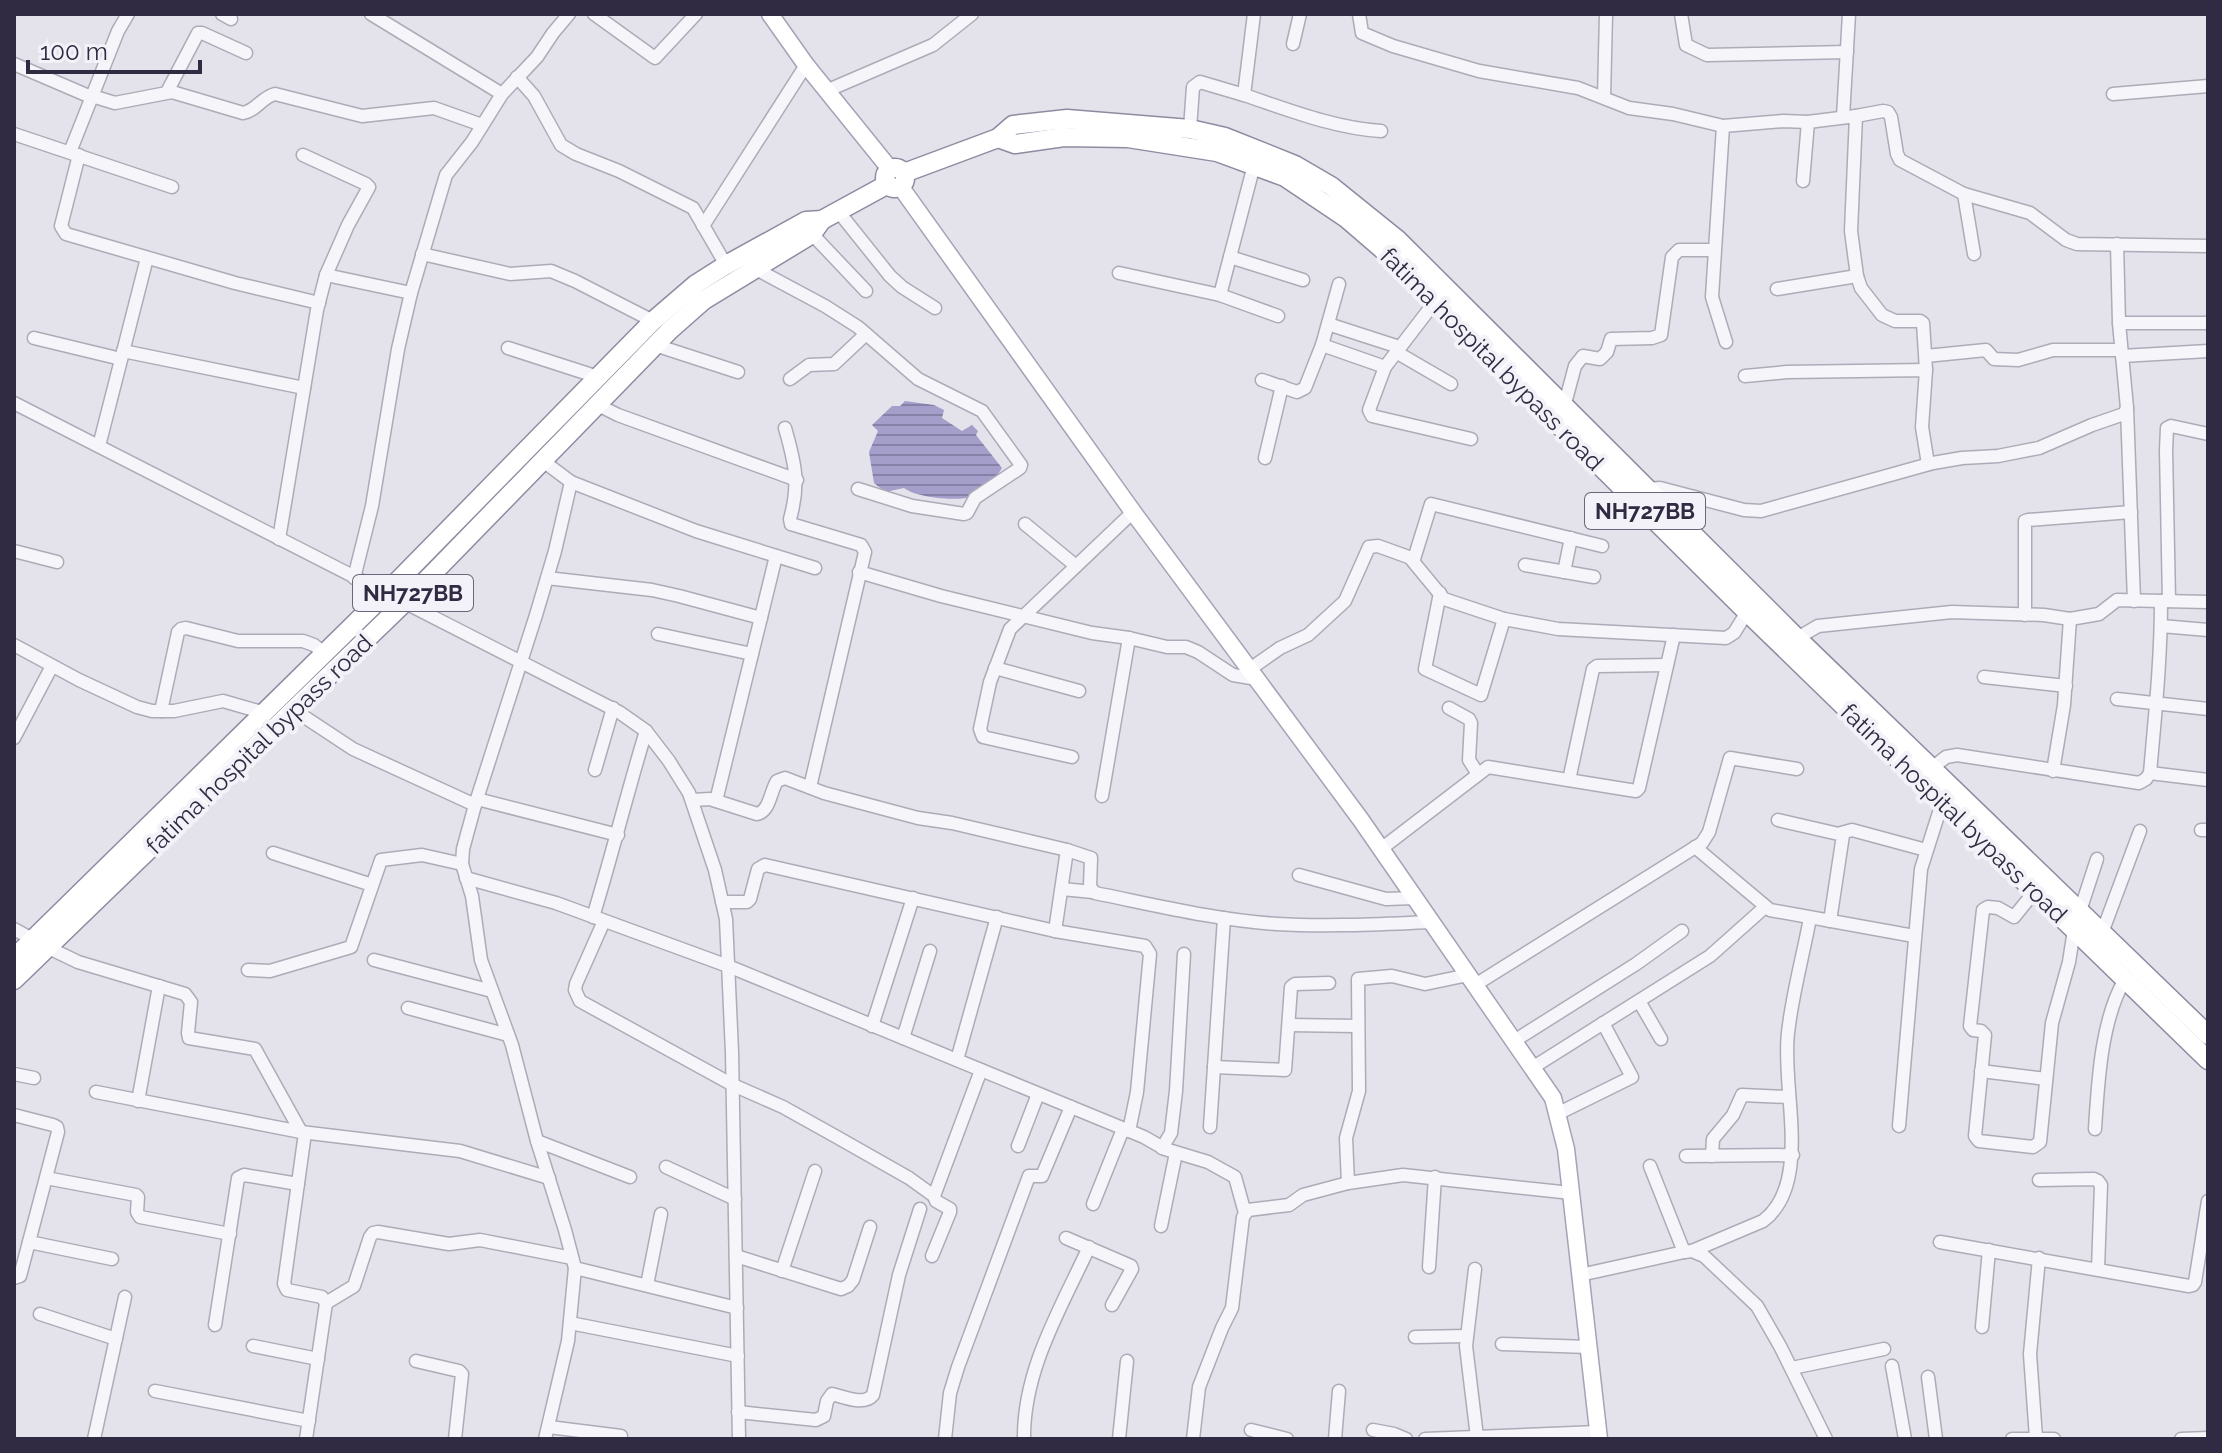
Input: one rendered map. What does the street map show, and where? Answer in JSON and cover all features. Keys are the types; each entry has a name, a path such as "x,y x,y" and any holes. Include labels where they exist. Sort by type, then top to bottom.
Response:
{"highway":[{"name":"fatima hospital bypass road","path":"14,980 42,944 324,653 495,496 543,461 655,345 704,300 896,178 998,138 1013,125 1067,119 1190,129 1225,137 1295,165 1747,612 1790,643"},
{"name":"fatima hospital bypass road","path":"998,138 1015,144 1064,137 1128,138 1217,152 1321,190 1398,240 1647,489 1790,643 1900,749 1942,803 2208,1060"},
{"name":"fatima hospital bypass road","path":"14,958 42,944 294,710 405,602 598,377 653,321 696,284 726,265 806,221 824,222"},
{"name":"fatima hospital bypass road","path":"1900,749 1932,768 2208,1035"}],"main road":[{"path":"770,14 806,65 896,178 1133,512 1381,849 1553,1098 1566,1149 1598,1436"}],"street":[{"path":"128,14 118,31 92,97 74,154 62,231 235,283 319,303"},
{"path":"371,14 502,94"},
{"path":"354,578 372,506 398,349 446,175 472,142 502,94 537,57 569,14"},
{"path":"594,14 655,58 696,14"},
{"path":"826,91 933,45 972,14"},
{"path":"1244,95 1254,14"},
{"path":"1293,44 1300,14"},
{"path":"1359,14 1362,33 1393,46 1479,71 1578,88 1629,108 1723,126 1808,122 1888,112 1900,160 1964,194 2030,213 2066,240 2077,244 2207,242"},
{"path":"1604,97 1606,14"},
{"path":"1681,14 1686,45 1707,55 1847,52"},
{"path":"1849,14 1851,231 1857,276 1861,288 1882,315 1895,321 1923,323 1926,370 1922,427 1928,464"},
{"path":"167,92 198,33 246,53"},
{"path":"14,64 92,97 115,103 167,92 243,113 275,94 362,116 434,108 482,125"},
{"path":"703,226 806,65"},
{"path":"517,77 534,96 561,145 689,205 726,265"},
{"path":"1190,129 1193,87 1200,82 1312,117 1363,130 1381,131"},
{"path":"2113,94 2208,86"},
{"path":"1803,181 1808,122"},
{"path":"1723,126 1712,297 1726,342"},
{"path":"14,134 172,187"},
{"path":"279,539 326,275 348,225 369,191 366,184 303,155"},
{"path":"1220,295 1254,165"},
{"path":"1964,194 1974,254"},
{"path":"824,222 866,291"},
{"path":"824,222 902,287 935,308"},
{"path":"2117,244 2134,601"},
{"path":"1559,425 1575,366 1583,356 1600,359 1607,352 1611,339 1643,339 1661,335 1675,252 1714,250"},
{"path":"422,254 510,274 551,271 653,321"},
{"path":"1230,257 1303,280"},
{"path":"99,446 147,258"},
{"path":"756,269 825,306 866,334 918,379 982,411 1021,465 975,498 964,514 912,506 858,489"},
{"path":"1119,273 1220,295 1278,316"},
{"path":"326,275 411,293"},
{"path":"1777,289 1857,276"},
{"path":"1262,380 1297,392 1305,388 1322,345 1339,284"},
{"path":"1434,303 1385,367 1369,410 1372,416 1471,439"},
{"path":"2119,323 2207,323"},
{"path":"1328,324 1398,350 1451,384"},
{"path":"790,379 809,365 837,362 866,334"},
{"path":"34,338 304,388"},
{"path":"655,345 738,372"},
{"path":"1322,345 1385,367"},
{"path":"508,348 598,377"},
{"path":"1926,356 1986,350 1994,359 2018,360 2053,350 2122,353 2208,351"},
{"path":"1745,376 1787,372 1926,370"},
{"path":"1265,458 1282,386"},
{"path":"14,403 613,708 646,731 669,761 692,800 715,870 726,919 733,1085 739,1439"},
{"path":"596,404 618,415 797,480"},
{"path":"1647,489 1660,488 1744,510 1761,511 1928,464 2039,448 2124,414 2127,408"},
{"path":"1932,768 1946,757 1957,755 2139,783 2146,779 2150,773 2165,601 2167,428 2171,426 2208,434"},
{"path":"785,428 797,480 791,524 861,545 865,552 810,787"},
{"path":"543,461 571,482 696,531 815,568"},
{"path":"571,482 522,663 476,802 462,864 472,896 481,960 508,1035 574,1263 568,1341 547,1433 621,1436"},
{"path":"1411,559 1417,557 1430,507 1435,503 1602,546"},
{"path":"1072,757 983,737 980,729 995,668 1010,629 1133,512"},
{"path":"2025,615 2025,521 2131,512"},
{"path":"1025,524 1076,566"},
{"path":"1564,572 1571,538"},
{"path":"859,572 1022,617 1167,647 1186,647 1233,675 1253,674 1280,648 1308,635 1345,601 1369,547 1378,546 1411,559 1444,599 1504,619 1558,629 1726,638 1734,633 1747,612"},
{"path":"14,551 57,562"},
{"path":"716,801 776,556"},
{"path":"1525,565 1594,577"},
{"path":"547,578 666,593 761,618"},
{"path":"1440,593 1425,669 1481,695 1504,619"},
{"path":"1790,643 1818,626 1952,612 2070,619 2099,614 2117,600 2208,602"},
{"path":"2053,771 2066,686 2070,619"},
{"path":"2161,626 2208,630"},
{"path":"161,711 181,629 238,641 303,641 324,653"},
{"path":"658,634 752,654"},
{"path":"1381,849 1488,767 1636,791 1674,635"},
{"path":"1102,796 1129,638"},
{"path":"14,645 137,707 174,711 223,701 265,713"},
{"path":"1569,780 1593,669 1600,664 1667,665"},
{"path":"14,738 52,666"},
{"path":"995,668 1079,691"},
{"path":"1984,677 2066,686"},
{"path":"2117,699 2208,709"},
{"path":"595,770 613,708"},
{"path":"1449,708 1471,723 1469,760 1478,774"},
{"path":"294,710 353,749 476,802 618,835"},
{"path":"646,731 626,799 599,919 576,984 580,1001 733,1085 783,1107 909,1178 934,1196 950,1212 932,1256"},
{"path":"1348,1183 1346,1138 1359,1091 1356,981 1360,977 1392,976 1425,984 1472,980 1702,843 1709,832 1730,758 1797,769"},
{"path":"2150,773 2208,780"},
{"path":"692,800 710,799 757,814 766,810 771,791 777,781 785,778 918,818 952,823 1091,858 1090,887 1093,892"},
{"path":"1899,1126 1921,869 1942,803"},
{"path":"1778,820 1841,833 1849,829 1926,850"},
{"path":"2102,933 2140,831"},
{"path":"1830,921 1844,838 1841,833"},
{"path":"1695,847 1765,907 1914,936"},
{"path":"1055,931 1067,850"},
{"path":"273,853 372,885"},
{"path":"248,970 270,971 351,947 378,863 385,858 422,855 462,864"},
{"path":"2080,911 2097,859"},
{"path":"722,902 747,902 758,869 765,865 1055,931 1145,946 1150,954 1137,1092 1126,1130 1093,1204"},
{"path":"1299,875 1386,899 1415,898"},
{"path":"466,878 556,903 728,966 1126,1130 1162,1148 1208,1162 1235,1177 1245,1213 1232,1308 1199,1387 1193,1439"},
{"path":"1062,889 1093,892 1224,918 1308,925 1432,922"},
{"path":"2035,891 2014,917 1995,907 1983,910 1970,1026 1985,1035 1975,1136 1979,1141 2037,1146 2040,1142 2052,1023 2069,962 2074,930"},
{"path":"872,1026 913,898"},
{"path":"1532,1068 1716,951 1765,907"},
{"path":"957,1060 997,917"},
{"path":"1210,1127 1224,918"},
{"path":"1580,1275 1688,1252 1754,1226 1770,1216 1780,1200 1793,1155 1786,1053 1810,918"},
{"path":"14,929 78,962 190,997 189,1038 255,1049 303,1133 285,1288 322,1297 326,1303 306,1439"},
{"path":"1514,1041 1636,964 1682,931"},
{"path":"903,1038 930,951"},
{"path":"1162,1148 1171,1133 1176,1091 1184,954"},
{"path":"374,960 492,991"},
{"path":"2095,1129 2102,1056 2114,1001 2125,979"},
{"path":"1214,1067 1283,1071 1286,1067 1292,985 1329,983"},
{"path":"138,1101 159,986"},
{"path":"1639,1001 1661,1039"},
{"path":"408,1008 508,1035"},
{"path":"1557,1114 1632,1077 1603,1023"},
{"path":"1289,1025 1357,1026"},
{"path":"934,1196 981,1070"},
{"path":"1981,1071 2046,1079"},
{"path":"14,1074 34,1078"},
{"path":"96,1092 303,1133 460,1151 549,1178"},
{"path":"1018,1146 1038,1094"},
{"path":"1712,1156 1713,1139 1733,1115 1742,1095 1788,1097"},
{"path":"945,1439 950,1393 958,1367 1023,1191 1030,1175 1042,1176 1071,1107"},
{"path":"14,1115 57,1127 58,1132 20,1276 14,1278"},
{"path":"537,1141 630,1177"},
{"path":"1161,1226 1176,1153"},
{"path":"1686,1156 1793,1155"},
{"path":"1650,1166 1688,1252"},
{"path":"666,1167 735,1199"},
{"path":"782,1271 815,1171"},
{"path":"1245,1213 1292,1204 1303,1195 1348,1183 1403,1175 1571,1193"},
{"path":"1429,1267 1435,1177"},
{"path":"46,1178 136,1195 140,1217 230,1234"},
{"path":"215,1325 238,1178 298,1184"},
{"path":"2039,1180 2094,1179 2101,1185 2098,1269"},
{"path":"1940,1242 2193,1285 2208,1201"},
{"path":"738,1412 816,1420 824,1416 832,1394 869,1400 873,1395 899,1275 920,1209"},
{"path":"647,1285 661,1214"},
{"path":"736,1256 841,1289 853,1280 870,1227"},
{"path":"326,1303 354,1286 370,1237 378,1232 449,1244 480,1240 737,1308"},
{"path":"1066,1238 1131,1266 1112,1305"},
{"path":"29,1242 112,1259"},
{"path":"1024,1439 1028,1394 1036,1363 1089,1247"},
{"path":"1982,1327 1989,1250"},
{"path":"1688,1252 1704,1256 1757,1306 1792,1368 1826,1439"},
{"path":"2037,1439 2030,1354 2039,1258"},
{"path":"1475,1269 1467,1358 1477,1437"},
{"path":"94,1439 125,1297"},
{"path":"40,1314 116,1339"},
{"path":"570,1323 738,1356"},
{"path":"1415,1337 1467,1336"},
{"path":"1502,1344 1588,1347"},
{"path":"253,1346 318,1359"},
{"path":"1792,1368 1884,1349"},
{"path":"416,1361 462,1374 455,1439"},
{"path":"1119,1439 1127,1361"},
{"path":"1892,1366 1905,1439"},
{"path":"1928,1377 1936,1439"},
{"path":"155,1391 309,1421"},
{"path":"1335,1439 1339,1391"},
{"path":"1251,1430 1287,1439"},
{"path":"1373,1430 1406,1439"},
{"path":"1425,1439 1598,1436"},
{"path":"2181,1439 2208,1438"},
{"path":"2012,1439 2054,1439"}],"shaded area":[{"path":"905,401 934,405 944,410 942,418 962,431 972,425 978,431 976,435 1002,468 986,491 966,498 943,498 920,495 904,488 885,492 874,483 869,452 878,431 872,425 892,406 900,406"}]}
